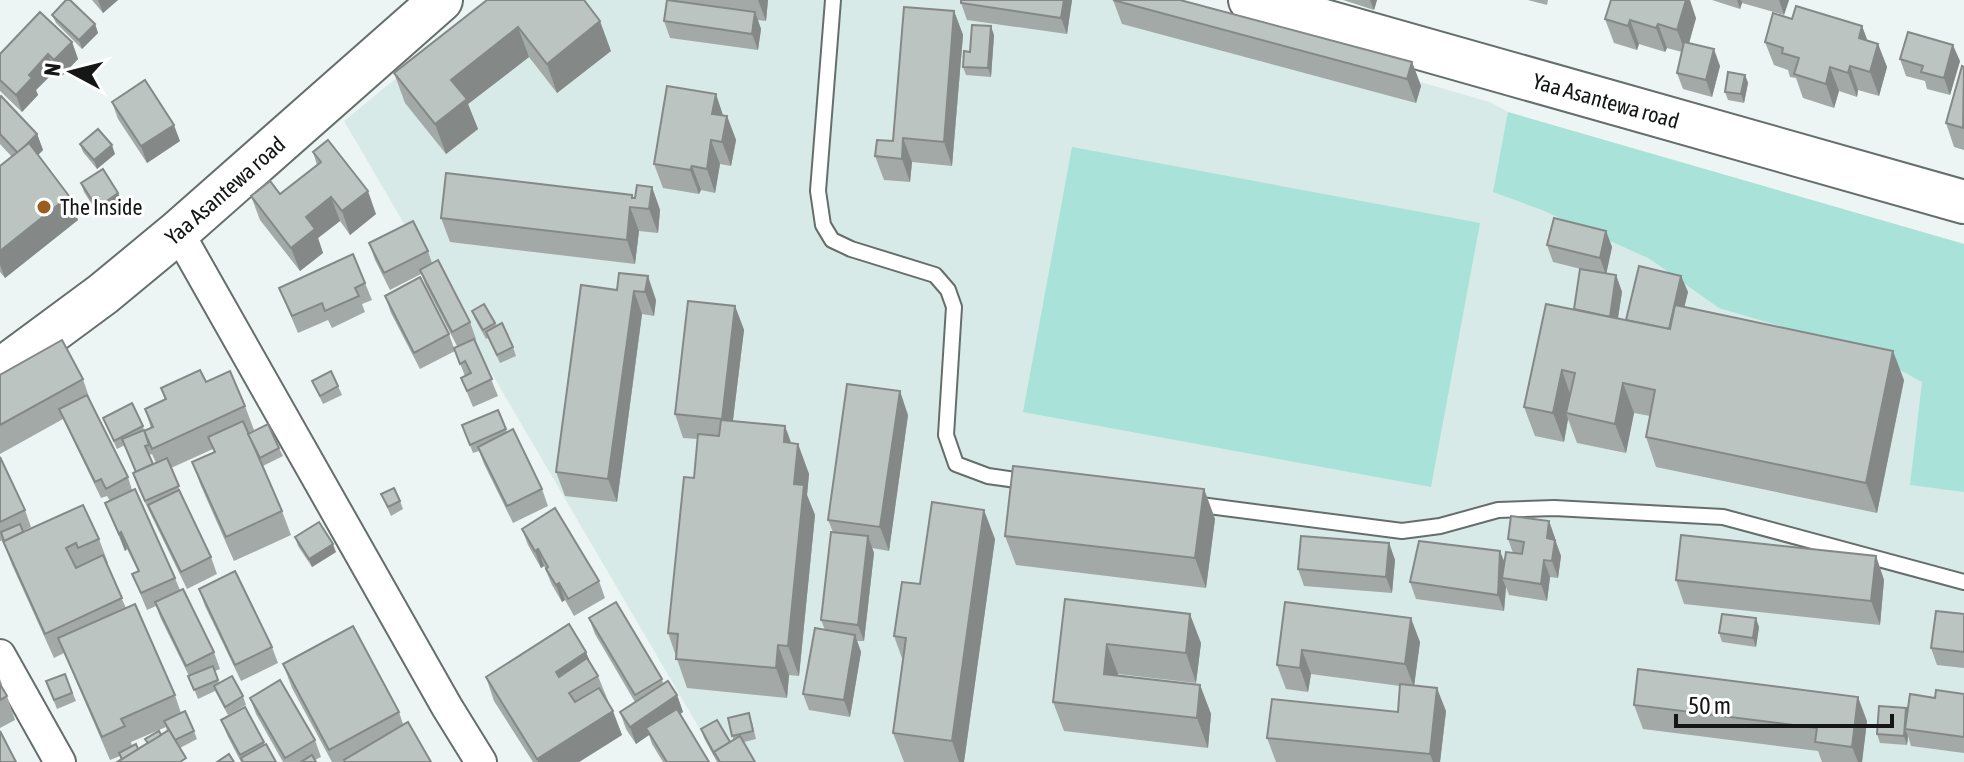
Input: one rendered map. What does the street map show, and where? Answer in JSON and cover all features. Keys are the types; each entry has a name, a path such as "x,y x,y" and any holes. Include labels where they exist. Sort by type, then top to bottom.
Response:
{"street":[{"name":"Yaa Asantewa road","path":"0,370 103,294 178,232 441,0"},
{"name":"Yaa Asantewa road","path":"1250,0 1964,202"},
{"path":"178,232 481,762"},
{"path":"0,655 60,762"}],"lane":[{"path":"833,0 818,191 823,225 832,240 851,249 935,275 948,290 954,307 946,435 956,464 988,476 1049,485"},
{"path":"1172,501 1402,531 1440,526 1498,510 1554,508 1723,517 1964,582"}],"shaded area":[{"path":"491,0 1134,0 1490,102 1508,112 1964,244 1964,762 719,762 344,121"}],"green space":[{"path":"1508,112 1964,244 1964,492 1910,485 1922,382 1865,351 1719,308 1650,259 1542,210 1493,192"},
{"path":"1072,147 1480,223 1431,487 1023,412"}],"building":[{"path":"66,0 70,0 95,24 79,40 52,15"},
{"path":"487,0 584,0 600,21 547,64 518,27 451,80 467,99 435,124 394,73"},
{"path":"667,0 755,12 752,34 664,21"},
{"path":"961,0 1064,0 1061,18 961,3"},
{"path":"1113,0 1180,0 1412,62 1407,79"},
{"path":"1611,0 1686,0 1677,30 1658,24 1656,28 1630,20 1628,26 1605,19"},
{"path":"1796,6 1862,26 1859,38 1878,44 1870,72 1850,66 1848,73 1830,67 1826,84 1794,74 1799,58 1782,53 1783,48 1765,42 1773,13 1792,19"},
{"path":"904,7 954,11 944,142 903,138 902,159 875,156 877,140 893,141"},
{"path":"40,12 72,42 54,60 48,54 16,95 0,80 0,54"},
{"path":"972,25 991,26 988,68 963,67 964,51 970,52"},
{"path":"1908,32 1953,45 1944,78 1921,72 1923,66 1900,59"},
{"path":"1684,42 1714,49 1706,80 1677,73"},
{"path":"1964,67 1963,128 1946,123"},
{"path":"1728,72 1745,75 1741,94 1725,92"},
{"path":"145,80 174,125 141,146 112,102"},
{"path":"667,86 716,94 712,114 727,116 722,142 711,140 707,169 692,166 690,170 654,164"},
{"path":"1,96 37,134 18,153 0,134"},
{"path":"98,129 112,145 94,160 80,144"},
{"path":"328,140 368,191 342,211 331,197 306,217 315,229 291,248 251,196 270,181 280,194 321,162 313,152"},
{"path":"29,143 69,196 0,251 0,166"},
{"path":"103,169 118,193 97,208 81,183"},
{"path":"446,173 632,195 632,198 635,198 637,185 652,187 649,209 630,207 627,240 441,218"},
{"path":"1554,218 1606,231 1600,258 1547,245"},
{"path":"413,221 428,251 384,273 369,243"},
{"path":"353,254 365,283 355,288 359,296 325,311 322,303 292,316 279,288"},
{"path":"438,260 470,322 452,332 420,270"},
{"path":"1639,266 1681,276 1669,329 1626,320"},
{"path":"1580,269 1616,275 1610,317 1574,309"},
{"path":"619,273 648,276 645,292 634,291 608,479 556,472 581,285 617,290"},
{"path":"420,277 449,334 414,353 385,296"},
{"path":"688,301 735,306 722,419 675,414"},
{"path":"484,304 495,323 483,330 472,311"},
{"path":"1546,304 1670,329 1675,305 1893,351 1866,483 1646,437 1655,390 1623,383 1615,424 1566,413 1575,373 1562,370 1553,413 1524,407"},
{"path":"502,323 513,347 497,355 486,332"},
{"path":"474,339 492,379 467,391 461,378 471,373 465,361 460,364 454,348"},
{"path":"62,340 83,379 0,425 0,375"},
{"path":"200,370 206,382 230,371 245,406 152,449 144,431 153,427 145,409 166,399 161,388"},
{"path":"331,371 338,386 320,396 312,381"},
{"path":"847,384 900,391 880,527 828,520"},
{"path":"87,395 128,477 106,489 101,479 95,482 59,409"},
{"path":"132,403 143,426 114,441 103,418"},
{"path":"498,410 506,429 470,445 462,425"},
{"path":"721,420 785,426 784,442 798,444 794,484 804,485 788,646 778,645 776,668 676,659 678,634 668,633 684,477 694,478 698,434 719,436"},
{"path":"243,421 282,511 226,537 192,462 215,452 208,437"},
{"path":"268,424 279,448 260,458 248,434"},
{"path":"513,429 542,489 507,506 478,447"},
{"path":"144,430 149,445 145,446 153,464 136,472 122,439"},
{"path":"0,457 25,510 0,522"},
{"path":"167,458 179,486 145,501 133,473"},
{"path":"1013,466 1204,489 1195,558 1005,536"},
{"path":"394,488 400,501 388,507 381,494"},
{"path":"135,489 175,578 141,593 132,574 139,571 105,503"},
{"path":"179,490 211,557 181,572 148,505"},
{"path":"932,502 984,510 952,741 893,733 906,638 894,636 902,582 920,584"},
{"path":"83,505 99,539 78,548 76,543 66,548 76,568 103,555 122,598 45,634 3,541"},
{"path":"555,508 599,581 568,599 522,529"},
{"path":"1511,516 1549,521 1547,538 1555,540 1552,561 1544,560 1541,584 1502,578 1506,552 1522,554 1524,542 1508,539"},
{"path":"319,522 333,544 309,559 295,537"},
{"path":"20,524 23,532 4,541 1,532"},
{"path":"831,532 868,536 858,625 821,620"},
{"path":"1681,535 1876,556 1871,601 1676,580"},
{"path":"1301,536 1389,543 1386,577 1298,569"},
{"path":"1419,541 1500,551 1498,595 1410,582"},
{"path":"235,571 272,647 235,665 199,589"},
{"path":"183,589 214,652 186,666 155,602"},
{"path":"1065,599 1190,614 1186,653 1107,644 1104,674 1200,685 1197,718 1053,702"},
{"path":"616,602 662,679 635,695 589,618"},
{"path":"1285,602 1411,618 1405,664 1302,650 1300,668 1277,665"},
{"path":"135,604 175,695 121,719 125,726 102,737 58,638"},
{"path":"1936,611 1964,614 1964,652 1931,648"},
{"path":"1722,614 1756,618 1753,638 1719,633"},
{"path":"569,624 586,652 556,672 559,677 587,658 598,676 569,693 575,702 599,688 613,711 537,759 486,677"},
{"path":"353,626 399,712 329,750 283,664"},
{"path":"815,628 855,635 844,700 803,694"},
{"path":"213,666 218,680 194,690 188,676"},
{"path":"1638,669 1858,697 1852,747 1815,742 1817,728 1634,705"},
{"path":"65,674 72,693 54,700 46,681"},
{"path":"232,676 243,696 225,707 214,686"},
{"path":"280,680 315,740 285,758 250,698"},
{"path":"668,681 677,695 630,727 620,712"},
{"path":"0,684 7,696 0,700"},
{"path":"1400,684 1437,688 1430,754 1267,738 1272,699 1398,712"},
{"path":"1936,690 1964,694 1964,737 1905,729 1910,694 1935,698"},
{"path":"1879,706 1906,708 1904,736 1877,734"},
{"path":"245,707 264,742 240,755 221,720"},
{"path":"677,709 709,762 667,762 646,728"},
{"path":"185,711 194,731 175,740 164,721"},
{"path":"749,713 753,731 732,736 728,718"},
{"path":"717,720 730,742 714,752 715,755 701,729"},
{"path":"408,722 431,762 345,762 344,760"},
{"path":"169,730 186,758 180,762 117,762"},
{"path":"0,731 16,762 0,762"},
{"path":"159,731 161,735 148,743 145,739"},
{"path":"740,736 755,762 720,762 714,752"},
{"path":"136,744 138,749 122,759 119,753"},
{"path":"266,744 276,762 243,762 241,758"},
{"path":"229,754 234,762 217,762"},
{"path":"312,755 316,762 301,762"}],"place":[{"name":"The Inside","path":"44,207"}]}
